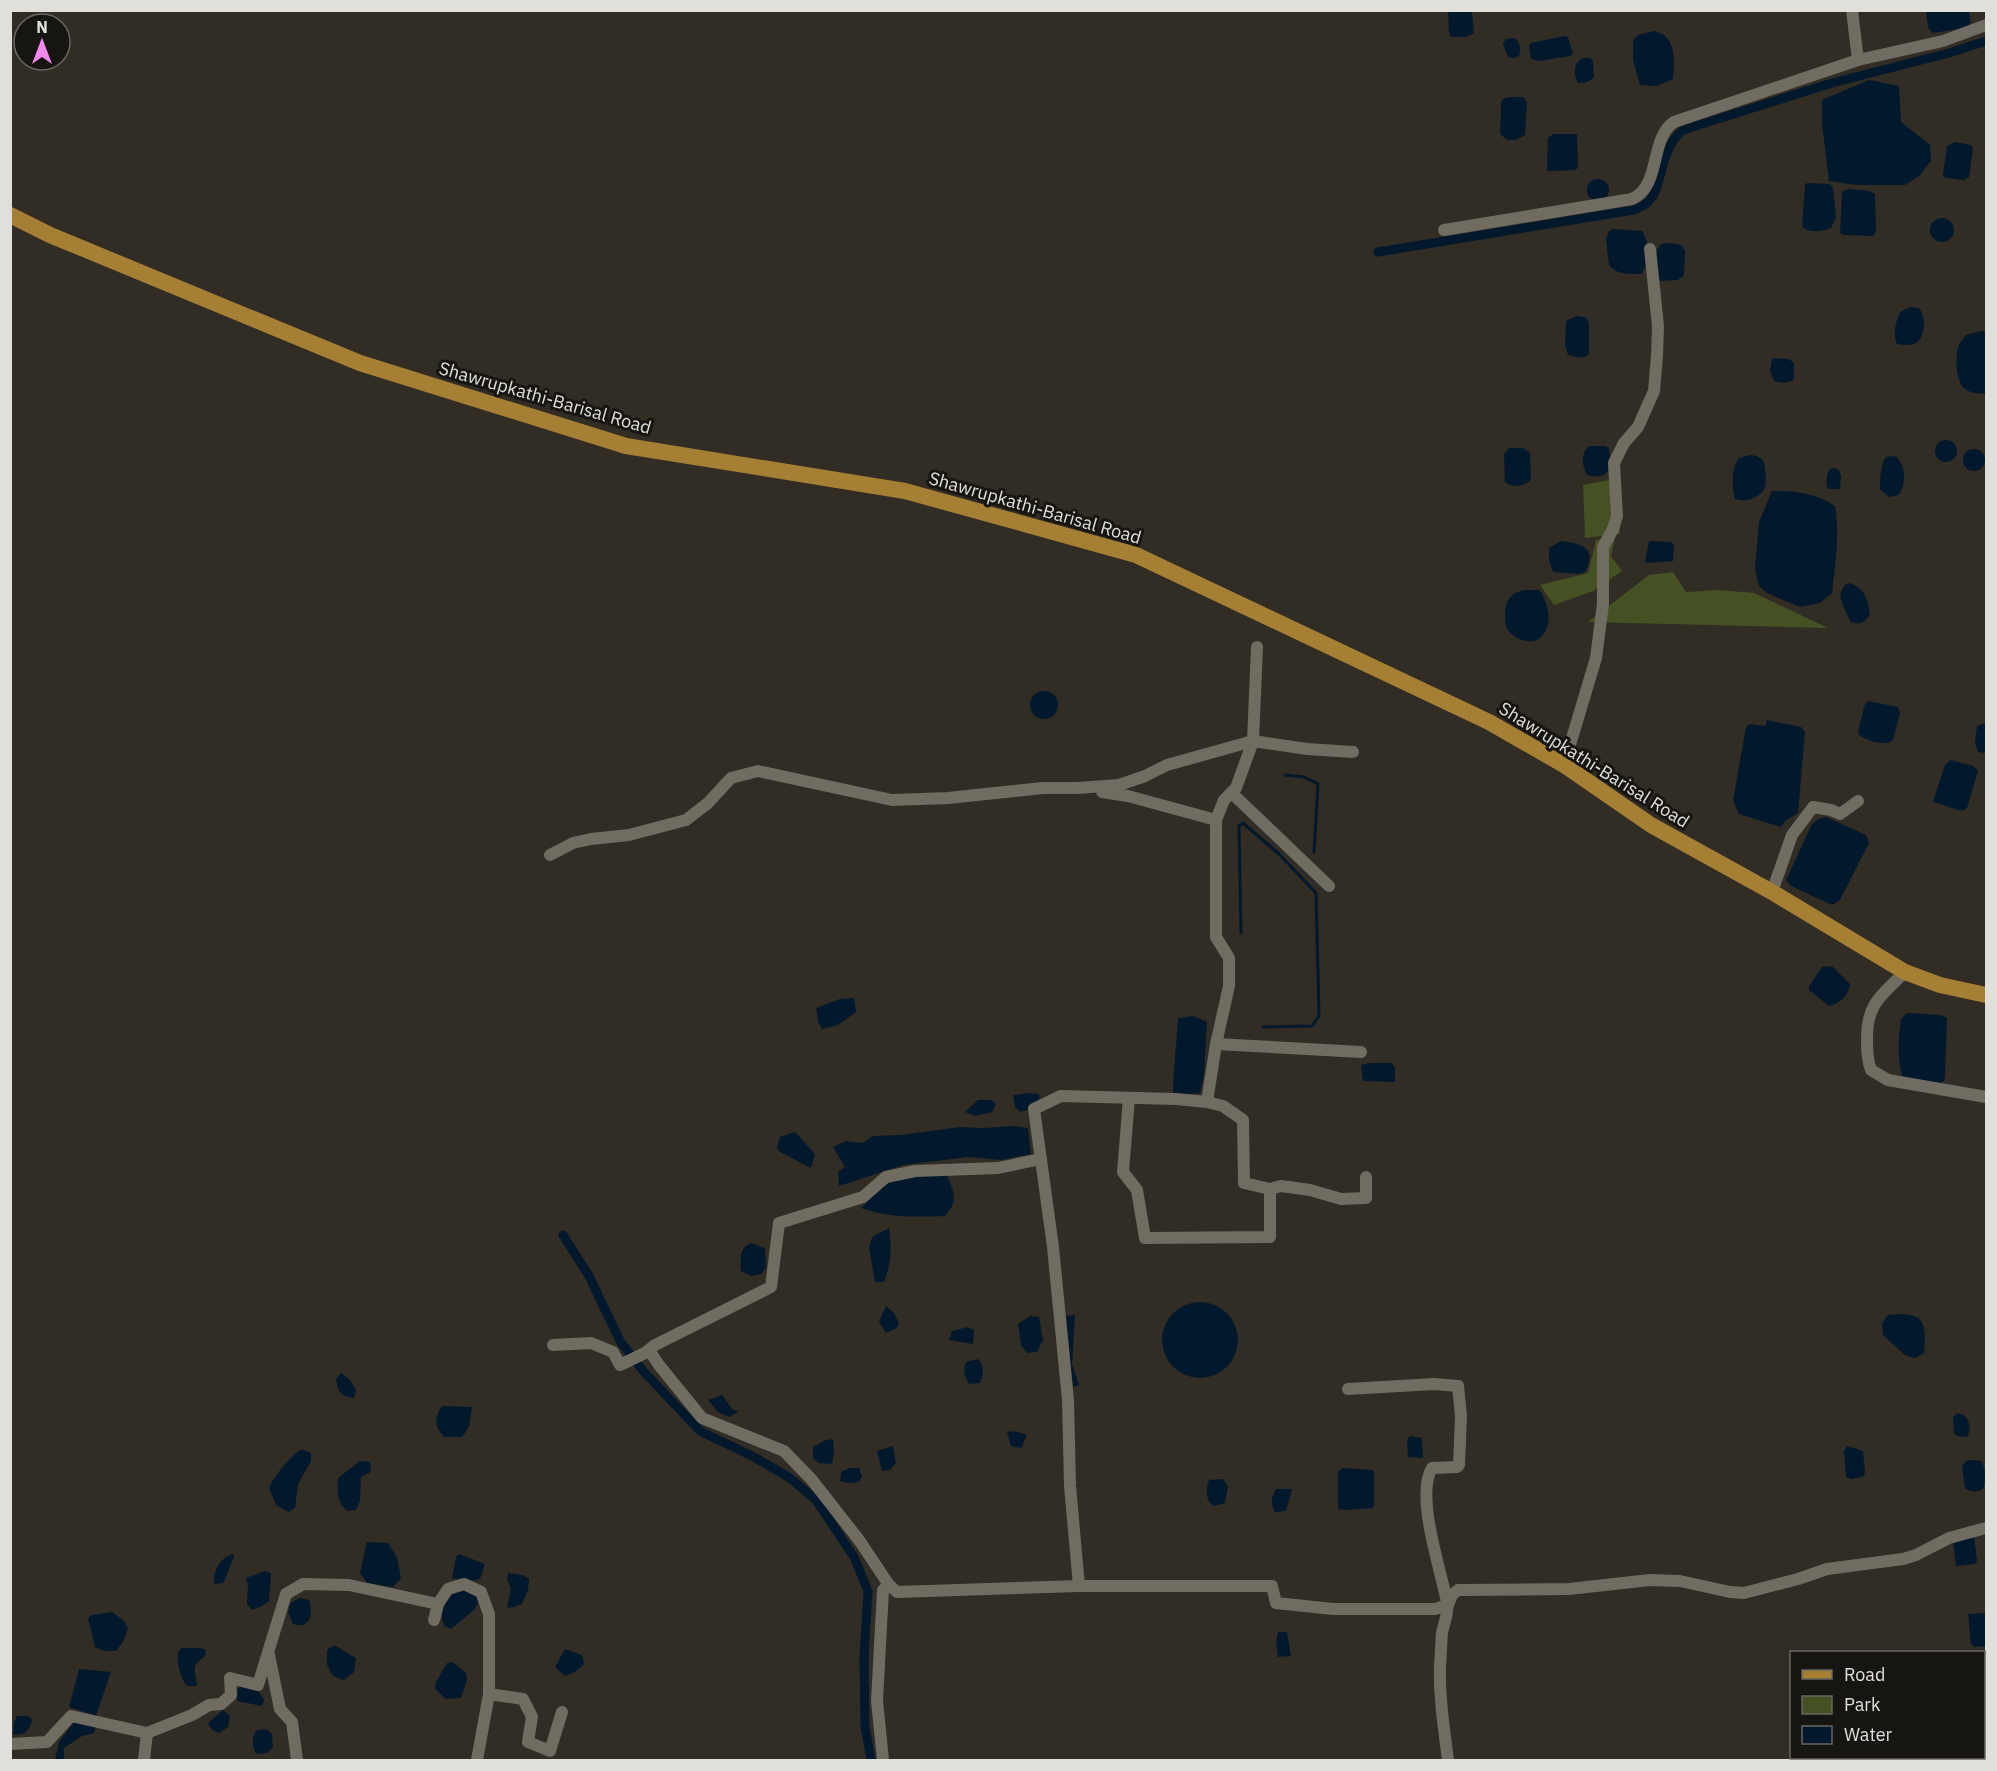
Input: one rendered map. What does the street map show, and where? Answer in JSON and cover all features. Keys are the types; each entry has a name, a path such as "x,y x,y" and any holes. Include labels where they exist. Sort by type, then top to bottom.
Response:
{"main road":[{"name":"Shawrupkathi-Barisal Road","path":"10,215 50,235 360,363 626,446 905,491 1136,555 1489,722 1564,765 1651,825 1772,892 1905,972 1940,985 1986,995"}],"street":[{"path":"1852,10 1858,60"},
{"path":"1444,230 1632,199 1639,196 1647,186 1665,131 1674,122 1858,60 1943,41 1986,25"},
{"path":"1564,765 1596,658 1603,604 1603,547 1617,516 1614,463 1624,443 1638,427 1654,392 1658,356 1658,326 1650,249"},
{"path":"1207,1102 1216,1044 1229,986 1229,958 1216,937 1216,820 1224,800 1236,789 1253,741 1257,647"},
{"path":"1077,789 1119,785 1167,765 1253,741 1307,749 1353,752"},
{"path":"550,855 573,843 629,835 686,820 708,803 731,778 758,771 892,800 948,798 1043,788 1077,789 1128,796 1216,820"},
{"path":"1237,798 1329,886"},
{"path":"1772,892 1792,835 1814,807 1840,814 1858,801"},
{"path":"1905,972 1875,1003 1867,1020 1867,1059 1870,1070 1888,1080 1986,1097"},
{"path":"1216,1044 1361,1052"},
{"path":"1079,1586 1070,1486 1067,1388 1053,1247 1034,1109 1061,1096 1207,1102 1223,1106 1243,1120 1244,1183 1270,1188 1281,1186 1310,1190 1341,1199 1366,1198 1366,1177"},
{"path":"1129,1098 1122,1172 1137,1190 1145,1238 1270,1237 1270,1188"},
{"path":"553,1345 591,1343 613,1352 620,1365 771,1287 779,1223 863,1197 886,1177 915,1171 998,1168 1041,1159"},
{"path":"647,1351 702,1418 784,1451 812,1480 852,1531 889,1585 897,1592 1079,1586 1272,1586 1276,1603 1333,1609 1435,1609 1448,1605"},
{"path":"1348,1389 1434,1384 1458,1386 1461,1416 1459,1465 1431,1468 1428,1492 1429,1529 1448,1605"},
{"path":"1449,1761 1442,1720 1440,1677 1442,1635 1448,1605 1452,1595 1458,1590 1569,1589 1650,1580 1680,1581 1743,1593 1827,1569 1903,1559 1949,1538 1986,1528"},
{"path":"10,1744 47,1742 71,1716 147,1733 192,1715 209,1705 221,1704 231,1695 230,1678 258,1685 286,1594 303,1584 349,1585 438,1604"},
{"path":"434,1620 438,1604 448,1589 464,1584 481,1592 489,1614 489,1694 477,1761"},
{"path":"883,1761 877,1701 883,1590 889,1585"},
{"path":"269,1651 280,1709 292,1722 297,1761"},
{"path":"489,1694 523,1699 532,1717 528,1742 550,1751 562,1712"},
{"path":"144,1761 147,1733"}],"green space":[{"path":"1619,478 1620,534 1585,538 1583,485"},
{"path":"1615,538 1611,556 1622,571 1593,591 1554,605 1540,585 1588,573 1596,540"},
{"path":"1673,572 1686,592 1719,590 1754,593 1828,628 1588,622 1649,575"}],"water":[{"path":"1448,11 1472,11 1474,33 1466,37 1451,37"},
{"path":"1926,11 1969,11 1971,23 1966,28 1932,33 1928,27"},
{"path":"1654,31 1661,33 1670,43 1674,57 1673,79 1657,86 1640,85 1633,60 1633,40 1638,35"},
{"path":"1568,37 1573,54 1539,61 1531,59 1529,46 1531,43"},
{"path":"1515,38 1520,46 1519,56 1508,57 1503,44 1506,39"},
{"path":"1584,58 1590,58 1593,61 1594,78 1585,83 1578,83 1575,68"},
{"path":"1869,80 1899,86 1901,122 1930,145 1931,161 1919,176 1905,185 1857,185 1829,181 1822,124 1822,100"},
{"path":"1523,97 1527,102 1525,135 1516,140 1507,140 1500,134 1501,103 1503,99"},
{"path":"1553,134 1577,134 1578,168 1547,171 1548,138"},
{"path":"1955,142 1971,145 1973,148 1969,177 1964,180 1945,178 1943,175 1947,146"},
{"path":"1598,179 1606,182 1609,190 1606,198 1598,201 1590,198 1587,190 1590,182"},
{"path":"1807,183 1829,184 1833,187 1836,217 1831,228 1812,231 1802,227"},
{"path":"1849,189 1869,191 1875,194 1876,231 1873,236 1840,233 1842,194 1843,191"},
{"path":"1942,218 1951,221 1954,230 1951,239 1942,242 1933,239 1930,230 1933,221"},
{"path":"1613,229 1642,231 1647,242 1648,259 1641,274 1619,272 1609,265 1606,239 1609,231"},
{"path":"1661,244 1681,245 1685,251 1684,275 1678,280 1660,281 1656,267 1658,248"},
{"path":"1910,307 1919,308 1922,314 1924,326 1921,337 1916,343 1897,344 1895,332 1897,319 1900,312"},
{"path":"1577,316 1588,320 1589,325 1589,354 1582,357 1568,355 1565,345 1566,321"},
{"path":"1986,332 1986,394 1966,390 1961,385 1956,363 1958,347 1966,335"},
{"path":"1774,358 1789,359 1794,363 1794,379 1784,383 1774,381 1770,370"},
{"path":"1946,440 1954,443 1957,451 1954,459 1946,462 1938,459 1935,451 1938,443"},
{"path":"1589,446 1609,448 1608,471 1601,476 1587,475 1583,460 1584,452"},
{"path":"1509,448 1523,448 1530,453 1531,479 1519,486 1505,482 1504,454"},
{"path":"1974,449 1982,452 1985,460 1982,468 1974,471 1966,468 1963,460 1966,452"},
{"path":"1757,456 1764,461 1765,487 1752,499 1735,499 1733,472 1736,462 1739,458"},
{"path":"1886,457 1897,457 1900,461 1904,480 1899,495 1889,497 1880,489 1880,477"},
{"path":"1830,469 1839,470 1841,476 1840,489 1829,489 1827,475"},
{"path":"1772,491 1805,494 1820,498 1835,506 1837,539 1832,593 1820,603 1800,607 1767,593 1759,586 1755,569 1759,522"},
{"path":"1561,541 1575,543 1585,548 1590,557 1585,572 1579,574 1553,572 1549,560 1549,548"},
{"path":"1649,541 1671,542 1674,546 1673,561 1645,563"},
{"path":"1848,583 1858,587 1867,599 1870,615 1862,623 1851,622 1843,607 1841,591"},
{"path":"1524,590 1539,590 1548,608 1546,630 1543,635 1533,641 1521,640 1513,636 1506,624 1505,612 1508,600"},
{"path":"1044,691 1054,695 1058,705 1054,715 1044,719 1034,715 1030,705 1034,695"},
{"path":"1868,701 1898,707 1900,713 1893,740 1881,743 1859,735 1865,704"},
{"path":"1767,720 1801,727 1805,732 1798,813 1785,821 1781,827 1739,814 1733,800 1746,728 1749,724 1765,726"},
{"path":"1986,723 1986,753 1978,752 1975,743 1977,726"},
{"path":"1950,760 1973,766 1978,771 1967,808 1962,811 1933,802 1945,765"},
{"path":"1826,817 1866,835 1869,843 1840,900 1832,905 1791,886 1786,880 1812,824"},
{"path":"1822,967 1833,967 1850,984 1843,998 1829,1006 1809,990 1809,986"},
{"path":"854,998 856,1012 838,1025 822,1029 818,1022 816,1008 840,999"},
{"path":"1907,1013 1941,1015 1947,1018 1944,1081 1940,1083 1903,1079 1899,1042 1901,1019"},
{"path":"1194,1016 1207,1022 1204,1074 1200,1093 1173,1095 1178,1018"},
{"path":"1392,1063 1395,1068 1395,1082 1363,1081 1361,1065"},
{"path":"1039,1094 1040,1098 1030,1109 1020,1112 1015,1107 1013,1095"},
{"path":"978,1100 991,1100 996,1104 992,1112 975,1116 965,1112"},
{"path":"960,1127 1028,1128 1031,1154 1001,1160 968,1157 903,1165 839,1186 838,1172 845,1167 833,1147 846,1141 863,1143 873,1136 901,1135"},
{"path":"795,1132 815,1154 811,1168 780,1152 777,1147 780,1137"},
{"path":"946,1173 953,1190 954,1200 950,1211 945,1216 892,1215 861,1208 884,1185 905,1176"},
{"path":"889,1228 891,1249 888,1269 884,1282 875,1282 869,1248 872,1237"},
{"path":"751,1243 765,1248 766,1267 761,1274 751,1276 741,1271 740,1263 742,1251"},
{"path":"1200,1302 1215,1305 1227,1313 1235,1325 1238,1340 1235,1355 1227,1367 1215,1375 1200,1378 1185,1375 1173,1367 1165,1355 1162,1340 1165,1325 1173,1313 1185,1305"},
{"path":"886,1306 894,1313 899,1323 897,1328 886,1333 879,1322"},
{"path":"1075,1315 1072,1364 1079,1385 1073,1387 1066,1316"},
{"path":"1888,1315 1909,1315 1920,1320 1925,1332 1924,1353 1915,1358 1906,1356 1883,1335 1882,1323"},
{"path":"1030,1316 1039,1317 1043,1340 1037,1352 1027,1353 1021,1345 1018,1324"},
{"path":"968,1327 974,1330 973,1344 949,1340 952,1331"},
{"path":"978,1359 983,1370 980,1383 969,1384 964,1373 966,1362"},
{"path":"341,1373 350,1380 356,1390 354,1398 343,1395 339,1390 336,1379"},
{"path":"722,1395 733,1410 739,1411 730,1417 718,1412 708,1400"},
{"path":"442,1406 472,1407 469,1427 462,1437 444,1437 441,1433 436,1422"},
{"path":"1957,1413 1965,1416 1968,1421 1970,1430 1967,1437 1957,1436 1954,1433 1953,1418"},
{"path":"1014,1431 1027,1435 1021,1448 1011,1446 1007,1432"},
{"path":"1410,1436 1422,1438 1423,1458 1408,1457 1407,1440"},
{"path":"833,1439 832,1464 819,1463 813,1458 813,1447"},
{"path":"893,1446 896,1463 890,1470 882,1471 877,1451"},
{"path":"1847,1446 1863,1451 1865,1473 1863,1477 1851,1479 1846,1477 1844,1451"},
{"path":"302,1449 311,1453 311,1461 298,1484 295,1508 289,1512 276,1505 269,1488 283,1466"},
{"path":"1969,1460 1981,1461 1984,1467 1984,1486 1978,1491 1965,1488 1962,1466"},
{"path":"360,1461 370,1462 371,1472 361,1477 360,1501 356,1510 347,1511 338,1496 338,1478"},
{"path":"849,1468 859,1468 862,1476 859,1482 840,1481 841,1472"},
{"path":"1343,1468 1373,1470 1373,1508 1338,1509 1338,1472"},
{"path":"1223,1479 1228,1486 1225,1503 1214,1506 1207,1494 1209,1480"},
{"path":"1276,1489 1292,1489 1286,1511 1275,1512 1273,1509 1272,1500"},
{"path":"1974,1535 1977,1561 1975,1564 1956,1566 1953,1542"},
{"path":"367,1542 388,1543 397,1557 401,1578 393,1587 367,1583 360,1573"},
{"path":"233,1554 234,1558 223,1583 214,1584 218,1565 224,1558"},
{"path":"459,1554 485,1564 480,1579 467,1582 452,1578 456,1557"},
{"path":"265,1571 271,1573 269,1601 252,1610 247,1604 246,1578"},
{"path":"508,1573 523,1575 529,1579 528,1590 522,1604 507,1608 511,1589 507,1579"},
{"path":"467,1590 480,1599 474,1610 451,1629 444,1626 441,1613 448,1595"},
{"path":"299,1598 309,1600 311,1610 309,1619 304,1625 293,1624 288,1612 290,1604"},
{"path":"112,1612 123,1620 128,1628 123,1642 116,1651 105,1651 95,1647 88,1618 91,1615"},
{"path":"1986,1613 1986,1646 1975,1647 1971,1644 1968,1614"},
{"path":"1278,1632 1287,1632 1291,1656 1278,1657 1276,1642"},
{"path":"334,1645 356,1658 354,1672 344,1680 333,1676 327,1665 327,1650"},
{"path":"182,1648 206,1650 205,1656 195,1666 197,1686 187,1686 181,1675 178,1652"},
{"path":"565,1649 582,1655 584,1664 575,1672 565,1676 555,1667"},
{"path":"453,1662 466,1673 467,1680 461,1698 445,1699 435,1688 436,1682 447,1663"},
{"path":"79,1669 111,1672 96,1716 69,1707"},
{"path":"241,1686 258,1691 264,1700 262,1706 237,1701 238,1689"},
{"path":"223,1710 230,1716 228,1727 219,1733 212,1730 208,1723"},
{"path":"17,1716 28,1716 32,1719 28,1729 17,1735 13,1734"},
{"path":"75,1721 96,1725 94,1733 82,1736 64,1748 64,1760 55,1760 59,1742"},
{"path":"266,1729 272,1734 273,1747 267,1753 256,1754 253,1745 254,1736 257,1730"}],"waterway":[{"path":"1378,252 1634,210 1646,204 1652,197 1669,148 1683,130 1832,83 1949,53 1986,41"},
{"path":"1285,775 1304,777 1318,784 1314,852"},
{"path":"1241,933 1239,826 1243,823 1279,854 1316,893 1319,1016 1312,1026 1263,1027"},
{"path":"563,1235 589,1276 620,1341 644,1372 700,1431 754,1457 790,1478 816,1500 854,1557 868,1591 864,1658 865,1727 871,1760"}]}
